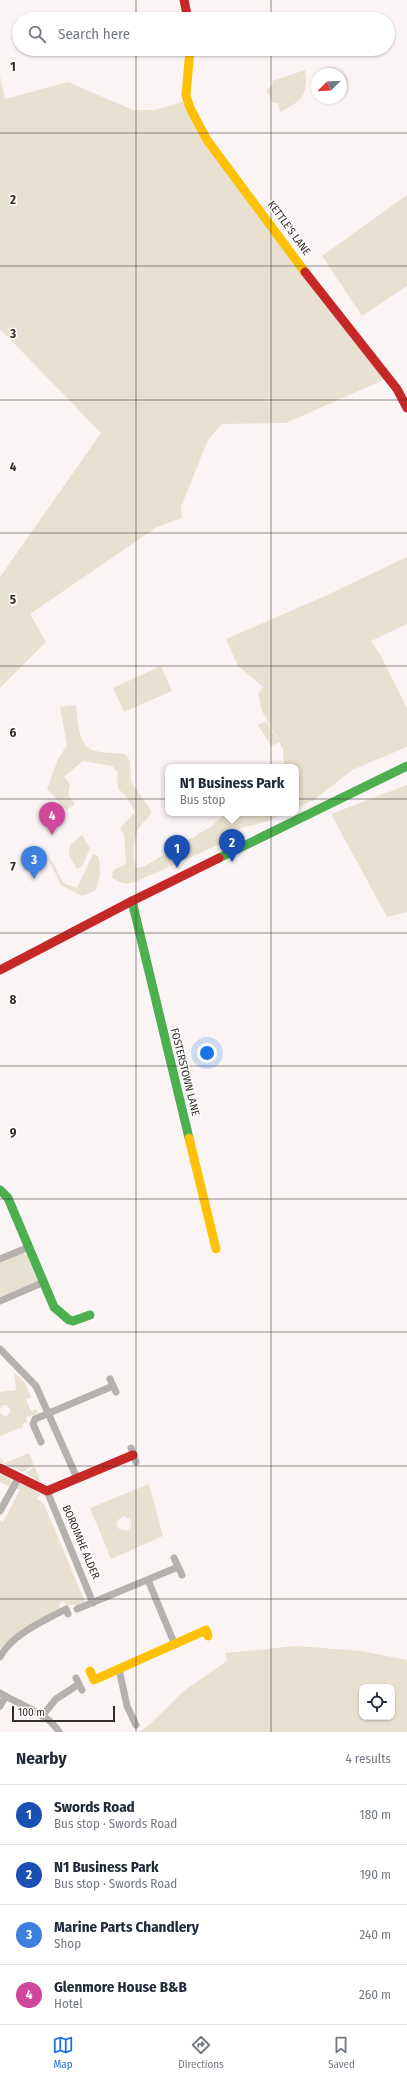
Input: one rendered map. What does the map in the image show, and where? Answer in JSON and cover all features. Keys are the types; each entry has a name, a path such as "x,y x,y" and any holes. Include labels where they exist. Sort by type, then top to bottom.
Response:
{"street":[{"path":"184,0 187,12"},
{"name":"KETTLE'S LANE","path":"189,56 186,95 190,108 207,140 312,282 397,389 407,408"},
{"path":"0,970 132,901 407,766"},
{"name":"FOSTERSTOWN LANE","path":"132,901 216,1249"},
{"path":"0,1190 8,1198 54,1307 69,1320 77,1321 90,1315"},
{"path":"0,1259 29,1247"},
{"path":"0,1300 44,1282"},
{"path":"0,1349 3,1355 36,1386 77,1478"},
{"path":"40,1442 33,1422 49,1413 113,1386"},
{"path":"0,1468 47,1491 133,1455"},
{"path":"0,1511 19,1477"},
{"name":"BOROIMHE ALDER","path":"47,1491 93,1602"},
{"path":"174,1558 182,1575"},
{"path":"77,1609 178,1567"},
{"path":"148,1580 175,1645"},
{"path":"0,1657 8,1645 65,1609"},
{"path":"90,1670 94,1680 206,1630 208,1636"},
{"path":"119,1669 127,1706 136,1725"},
{"path":"42,1716 56,1698 79,1684"},
{"path":"0,1706 2,1695 42,1716 52,1723 59,1732"}],"shaded area":[{"path":"305,70 305,91 299,100 280,112 278,103 273,103 266,90 273,85 272,81"},
{"path":"0,76 5,99 68,82 133,110 155,110 185,101 192,118 388,378 286,423 222,424 208,440 181,507 182,518 157,527 30,614 46,642 0,688 0,577 101,433 0,329"},
{"path":"407,195 407,286 362,316 322,256"},
{"path":"407,557 407,624 371,641 381,656 407,708 407,747 352,770 314,800 299,807 299,764 284,764 283,749 262,711 258,694 263,687 238,666 226,639 325,596"},
{"path":"161,666 172,691 124,712 113,688"},
{"path":"76,705 80,735 90,749 107,753 125,754 130,761 131,782 150,809 151,814 142,824 136,835 133,854 137,868 145,866 212,826 222,816 279,816 269,821 240,828 233,836 218,845 135,882 126,883 115,880 112,878 113,870 126,864 124,835 120,828 135,812 127,798 118,788 117,772 112,766 83,761 64,777 70,784 68,795 75,804 67,810 47,789 58,759 67,745 60,707"},
{"path":"266,721 279,742 271,746 258,725"},
{"path":"407,785 407,912 387,917 331,814"},
{"path":"82,835 90,848 82,867 77,869 69,855 70,845"},
{"path":"93,854 98,856 99,860 100,874 98,882 95,891 82,896 61,885 48,858 52,861 63,883 77,888"},
{"path":"24,1253 30,1257 28,1258 35,1275 37,1275 37,1281 0,1297 0,1263"},
{"path":"14,1372 25,1383 31,1397 26,1399 31,1411 36,1409 38,1413 26,1418 27,1422 22,1424 23,1427 0,1436 0,1413 6,1417 11,1411 7,1405 3,1405 0,1409 0,1392 16,1390"},
{"path":"29,1453 34,1465 23,1472 0,1462 1,1458 4,1463"},
{"path":"35,1467 41,1483 25,1473"},
{"path":"3,1473 12,1480 10,1487 0,1482 0,1475"},
{"path":"23,1483 40,1494 37,1499 44,1504 85,1602 77,1605 67,1605 63,1601 59,1604 60,1608 27,1627 0,1648 0,1520 3,1522 20,1490 16,1488 19,1484"},
{"path":"149,1484 163,1536 111,1559 90,1508","holes":["124,1516 130,1519 131,1526 129,1529 126,1531 119,1529 117,1525 118,1520"]},
{"path":"296,1646 361,1651 407,1660 407,1732 139,1732 150,1724 185,1690 227,1661 225,1653"}],"traffic: fast":[{"path":"219,858 407,766"},
{"path":"132,901 189,1138"},
{"path":"0,1190 8,1198 54,1307 69,1320 73,1321 90,1315"}],"traffic: slow":[{"path":"189,56 186,95 190,108 207,140 305,272"},
{"path":"189,1138 216,1249"},
{"path":"90,1671 94,1680 206,1630 208,1636"}],"traffic: jam":[{"path":"184,0 187,12"},
{"path":"305,272 397,389 407,408"},
{"path":"0,970 132,901 219,858"},
{"path":"0,1468 47,1491 133,1455"}],"place":[{"name":"Glenmore House B&B","path":"52,835"},
{"name":"N1 Business Park","path":"232,862"},
{"name":"Swords Road","path":"177,868"},
{"name":"Marine Parts Chandlery","path":"34,879"}]}
